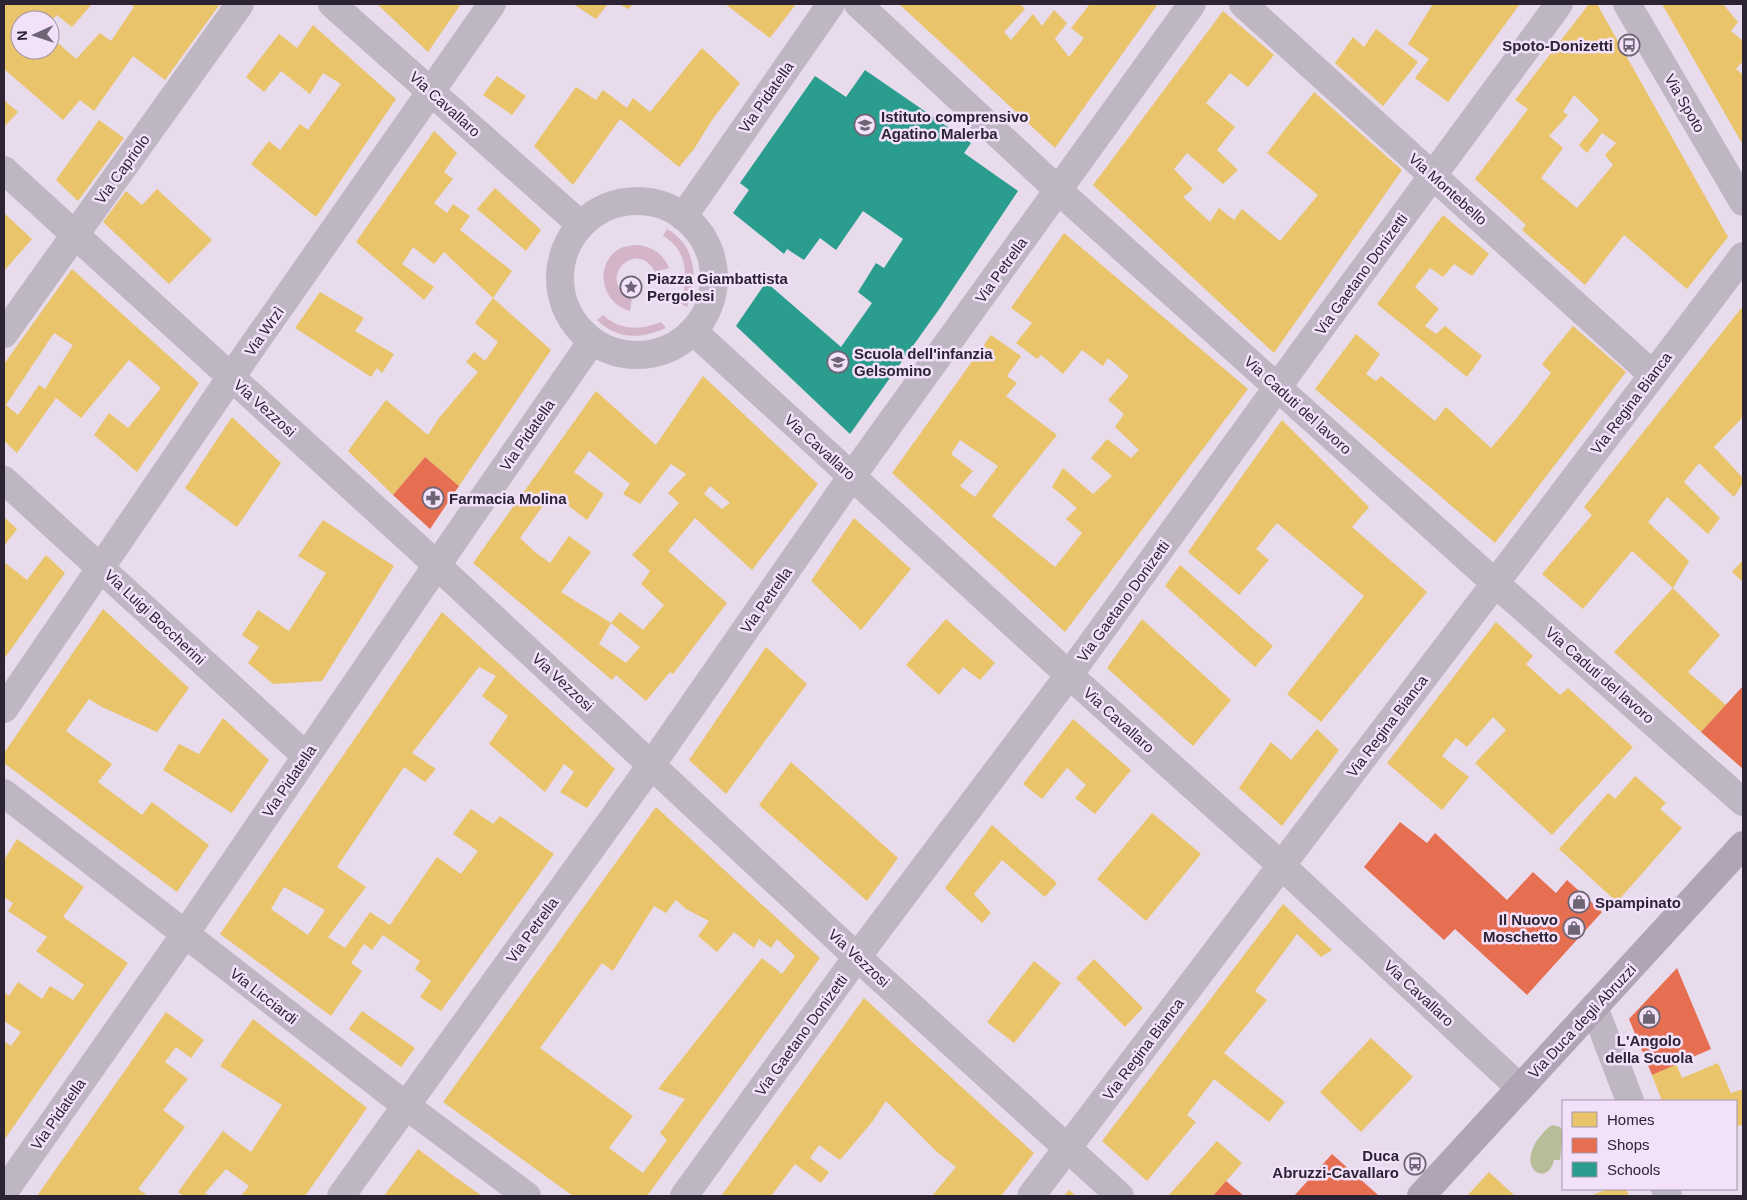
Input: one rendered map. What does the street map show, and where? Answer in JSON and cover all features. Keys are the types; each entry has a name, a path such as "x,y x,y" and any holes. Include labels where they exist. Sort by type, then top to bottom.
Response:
{"main road":[{"name":"Via Duca degli Abruzzi","path":"1421,1196 1743,845"}],"street":[{"name":"Via Capriolo","path":"4,334 240,4"},
{"name":"Via Cavallaro","path":"332,4 581,225"},
{"name":"Via Wrzì","path":"4,709 231,377 492,4"},
{"name":"Via Pidatella","path":"683,216 832,4"},
{"name":"Via Caduti del lavoro","path":"858,4 1059,191 1495,583 1743,802"},
{"name":"Via Petrella","path":"341,1196 652,764 852,476 1192,4"},
{"name":"Via Montebello","path":"1243,4 1653,375"},
{"name":"Via Gaetano Donizetti","path":"684,1196 857,957 1069,675 1278,386 1559,4"},
{"name":"Via Spoto","path":"1627,4 1743,202"},
{"name":"Via Vezzosi","path":"4,170 437,565 857,957 1120,1196"},
{"path":"642,201 664,206 683,216 696,230 706,246 712,263 713,282 711,299 704,316 693,331 675,345 655,354 632,356 611,351 592,341 578,328 568,312 562,295 560,276 562,257 569,240 581,225 598,211 619,203 642,201"},
{"name":"Via Regina Bianca","path":"1031,1196 1743,256"},
{"name":"Via Cavallaro","path":"693,331 1069,675 1282,866 1520,1088"},
{"name":"Via Pidatella","path":"4,1192 592,341"},
{"name":"Via Luigi Boccherini","path":"4,480 306,756"},
{"name":"Via Licciardi","path":"4,793 405,1105 527,1196"},
{"path":"1594,1007 1630,1100"}],"shaded area":[{"path":"667,229 684,244 692,264 693,286 687,307 680,303 685,285 682,257 671,242 663,236"},
{"path":"639,245 657,252 669,268 655,272 647,262 638,259 629,260 622,265 618,273 617,282 621,290 632,297 630,311 620,307 607,293 604,274 606,264 619,249"},
{"path":"603,315 617,324 631,328 646,327 661,322 666,328 639,336 630,336 605,327 597,320"},
{"path":"1552,1125 1560,1127 1562,1130 1560,1160 1554,1160 1551,1168 1546,1172 1540,1173 1535,1171 1530,1159 1538,1139"}],"building: Homes":[{"path":"4,4 92,4 72,27 60,17 60,10 10,10 10,60 60,60 60,45 76,59 100,33 111,41 134,7 130,4 220,4 165,80 133,56 94,111 80,100 63,120 4,69"},
{"path":"377,4 461,4 428,52"},
{"path":"573,4 608,4 596,19"},
{"path":"618,4 633,4 629,9"},
{"path":"725,4 796,4 770,38"},
{"path":"899,4 1020,4 1025,9 1004,32 1011,40 1033,14 1042,26 1054,10 1067,23 1055,39 1069,57 1084,38 1071,28 1090,4 1158,4 1055,148"},
{"path":"1433,4 1520,4 1448,102 1415,78 1429,59 1408,44"},
{"path":"1589,4 1597,4 1728,237 1687,289 1624,235 1585,285 1522,230 1526,225 1475,179 1528,109 1515,100","holes":["1574,95 1599,120 1579,145 1587,153 1602,133 1616,143 1605,155 1613,165 1577,208 1541,178 1563,148 1549,136 1568,115 1563,112"]},
{"path":"1662,4 1723,4 1738,22 1731,31 1743,41 1743,61 1736,69 1743,75 1743,145"},
{"path":"1223,11 1274,55 1248,87 1230,73 1206,103 1235,127 1217,150 1238,170 1223,184 1187,153 1174,169 1193,189 1183,197 1210,222 1219,208 1234,220 1242,209 1280,241 1318,195 1267,153 1314,92 1402,170 1274,353 1093,185"},
{"path":"313,25 396,99 316,217 251,164 269,141 280,150 300,124 308,130 341,84 323,73 310,94 281,71 264,92 246,77 279,34 297,48"},
{"path":"1376,29 1418,62 1383,106 1335,63 1353,37 1364,47"},
{"path":"702,48 740,83 712,120 694,149 679,167 620,119 573,185 534,146 576,87 596,100 603,90 627,108 633,98 650,112"},
{"path":"497,76 526,96 512,115 483,95"},
{"path":"4,100 18,112 4,127"},
{"path":"99,120 124,138 78,201 56,180"},
{"path":"434,131 457,153 444,172 453,179 434,203 447,213 453,204 470,216 460,230 512,271 493,298 444,252 434,264 413,247 402,264 434,287 424,300 356,242"},
{"path":"495,188 541,230 526,251 477,209"},
{"path":"157,189 212,240 169,284 103,222 126,191 142,205"},
{"path":"4,213 32,239 4,271"},
{"path":"1443,215 1489,254 1472,276 1454,264 1443,277 1430,268 1415,287 1439,309 1425,326 1436,334 1445,326 1482,356 1467,377 1377,304"},
{"path":"1064,233 1248,389 1065,632 892,473 991,335 1021,356 1007,376 1017,383 1006,396 1057,435 992,516 1055,567 1082,533 1066,519 1077,508 1052,487 1063,468 1093,494 1112,476 1091,458 1107,439 1131,458 1139,450 1115,427 1124,414 1108,400 1129,376 1108,358 1103,366 1082,350 1063,374 1041,355 1037,359 1016,343 1032,323 1011,308","holes":["960,440 998,466 975,497 960,486 973,471 951,454"]},
{"path":"72,269 199,383 137,472 94,435 109,413 128,428 161,388 129,360 81,418 56,398 17,453 4,441 4,364","holes":["54,333 73,345 45,389 39,385 18,415 6,405"]},
{"path":"320,292 364,318 355,331 394,354 382,373 377,368 371,377 295,328"},
{"path":"493,298 551,350 459,486 425,457 393,495 348,451 386,400 428,435 439,418 478,372 466,362 474,352 485,361 498,342 475,323"},
{"path":"1743,306 1743,417 1714,447 1743,478 1743,483 1734,497 1699,463 1684,482 1720,518 1708,534 1667,497 1648,522 1689,561 1673,588 1632,551 1583,609 1542,574 1592,515 1584,507"},
{"path":"1573,326 1626,372 1495,543 1315,389 1356,334 1380,354 1366,374 1376,381 1381,376 1435,421 1446,407 1491,448 1551,373 1542,364"},
{"path":"703,376 818,484 752,570 695,518 668,551 727,603 673,674 670,672 646,701 616,675 612,680 473,563 596,391 656,445","holes":["589,451 630,484 623,494 640,504 671,464 686,474 668,493 679,503 632,555 650,571 641,584 664,605 643,630 620,612 611,623 561,592 591,552 569,536 550,563 520,538 552,493 587,520 604,494 574,472","710,486 730,503 722,509 704,494","611,623 640,647 626,663 599,644"]},
{"path":"232,417 281,463 237,527 185,488"},
{"path":"1282,420 1369,507 1352,527 1427,592 1321,722 1287,694 1364,596 1277,523 1256,549 1269,560 1239,595 1188,552"},
{"path":"4,517 17,529 4,546"},
{"path":"854,518 911,569 861,630 811,581"},
{"path":"323,520 394,566 322,681 273,684 248,663 259,647 242,635 258,610 289,631 326,573 298,556"},
{"path":"46,555 65,573 4,659 4,562 27,580"},
{"path":"1743,560 1743,582 1732,572"},
{"path":"1180,565 1273,646 1255,667 1165,586"},
{"path":"1673,588 1720,635 1688,672 1726,705 1701,732 1614,652"},
{"path":"103,609 189,688 157,732 102,707 89,699 66,731 112,764 98,782 142,815 152,802 209,845 177,892 4,763 4,753"},
{"path":"442,612 615,769 587,808 560,792 574,772 564,764 545,792 489,744 508,716 482,696 496,676 479,667 412,753 436,769 425,782 404,767 337,867 366,887 328,937 345,948 370,912 390,925 437,857 461,874 478,851 453,834 471,809 493,824 500,816 554,854 441,1011 420,997 431,981 415,969 420,961 383,935 372,950 364,944 351,963 362,971 331,1016 220,934","holes":["284,887 325,910 308,935 271,909"]},
{"path":"946,619 995,663 980,680 963,667 939,695 906,665"},
{"path":"1142,619 1231,700 1193,746 1107,668"},
{"path":"1496,622 1533,656 1526,664 1560,695 1568,688 1633,747 1552,835 1475,763 1506,730 1493,717 1467,747 1456,738 1442,756 1469,777 1442,810 1387,763"},
{"path":"766,647 807,684 726,794 689,760"},
{"path":"223,718 269,760 232,813 163,770 179,744 199,754"},
{"path":"1073,719 1131,770 1095,814 1075,798 1086,785 1067,768 1042,799 1023,784"},
{"path":"1317,729 1339,750 1282,826 1239,788 1271,742 1291,760"},
{"path":"791,762 898,858 867,901 759,805"},
{"path":"1635,776 1666,803 1660,809 1682,828 1617,902 1559,849 1608,793 1615,799"},
{"path":"656,807 820,958 647,1196 573,1196 443,1102","holes":["676,900 686,909 709,921 698,936 717,952 734,932 754,948 759,939 771,948 777,939 795,956 782,974 762,958 658,1089 685,1099 660,1133 667,1140 643,1173 609,1148 633,1116 540,1048 602,963 613,971 654,906 666,913"]},
{"path":"1152,813 1201,854 1146,921 1097,879"},
{"path":"992,825 1057,883 1045,897 1002,860 974,894 991,913 982,923 945,888"},
{"path":"17,839 84,887 63,917 128,963 4,1140 4,1041 11,1046 21,1032 4,1021 4,992 9,996 18,982 42,999 50,986 73,1000 84,985 36,951 47,937 8,911 13,903 4,897 4,860"},
{"path":"1283,904 1332,950 1321,957 1297,934 1255,991 1267,1000 1224,1053 1285,1102 1269,1122 1214,1079 1187,1115 1196,1122 1147,1181 1102,1141"},
{"path":"1094,959 1143,1008 1125,1027 1076,978"},
{"path":"1034,961 1061,983 1014,1043 987,1022"},
{"path":"864,998 1034,1153 1001,1196 932,1196 956,1167 937,1152 886,1101 872,1122 840,1160 819,1145 810,1158 829,1172 821,1183 795,1164 771,1196 721,1196"},
{"path":"362,1011 415,1048 401,1067 349,1029"},
{"path":"166,1012 204,1040 191,1058 176,1047 165,1062 188,1079 163,1110 185,1127 138,1189 148,1196 37,1196"},
{"path":"253,1019 367,1108 305,1196 241,1196 249,1186 226,1169 205,1193 210,1196 183,1196 178,1192 223,1131 251,1152 282,1105 220,1066"},
{"path":"1371,1038 1413,1077 1361,1132 1320,1092"},
{"path":"1718,1063 1731,1093 1743,1089 1743,1124 1737,1127 1737,1100 1662,1100 1652,1075 1676,1064 1682,1078"},
{"path":"1217,1141 1242,1163 1213,1196 1168,1196"},
{"path":"418,1149 451,1174 482,1196 384,1196"},
{"path":"1489,1172 1515,1196 1467,1196"},
{"path":"1069,1190 1076,1196 1064,1196"},
{"path":"1605,1190 1626,1190 1629,1196 1590,1196"}],"building: Shops":[{"path":"425,457 459,486 430,529 393,495"},
{"path":"1743,686 1743,769 1701,732"},
{"path":"1400,822 1427,843 1435,833 1507,900 1533,872 1556,893 1567,880 1602,912 1527,995 1455,929 1444,940 1364,867"},
{"path":"1677,968 1711,1049 1652,1075 1629,1019"},
{"path":"1332,1154 1378,1195 1294,1196"},
{"path":"1226,1181 1244,1196 1213,1196"}],"building: Schools":[{"name":"Istituto comprensivo Agatino Malerba","path":"865,70 971,143 964,153 1018,191 940,308 850,434 736,326 766,282 841,347 872,303 858,292 876,263 884,268 903,239 863,211 836,250 820,238 804,260 787,249 784,254 733,213 749,190 740,183 815,76 846,97"}],"place":[{"name":"Spoto-Donizetti","path":"1629,45"},
{"name":"Istituto comprensivo Agatino Malerba","path":"865,125"},
{"name":"Piazza Giambattista Pergolesi","path":"631,287"},
{"name":"Scuola dell'infanzia Gelsomino","path":"838,362"},
{"name":"Farmacia Molina","path":"433,498"},
{"name":"Spampinato","path":"1579,902"},
{"name":"Il Nuovo Moschetto","path":"1574,928"},
{"name":"L'Angolo della Scuola","path":"1649,1017"},
{"name":"Duca Abruzzi-Cavallaro","path":"1415,1164"}]}
